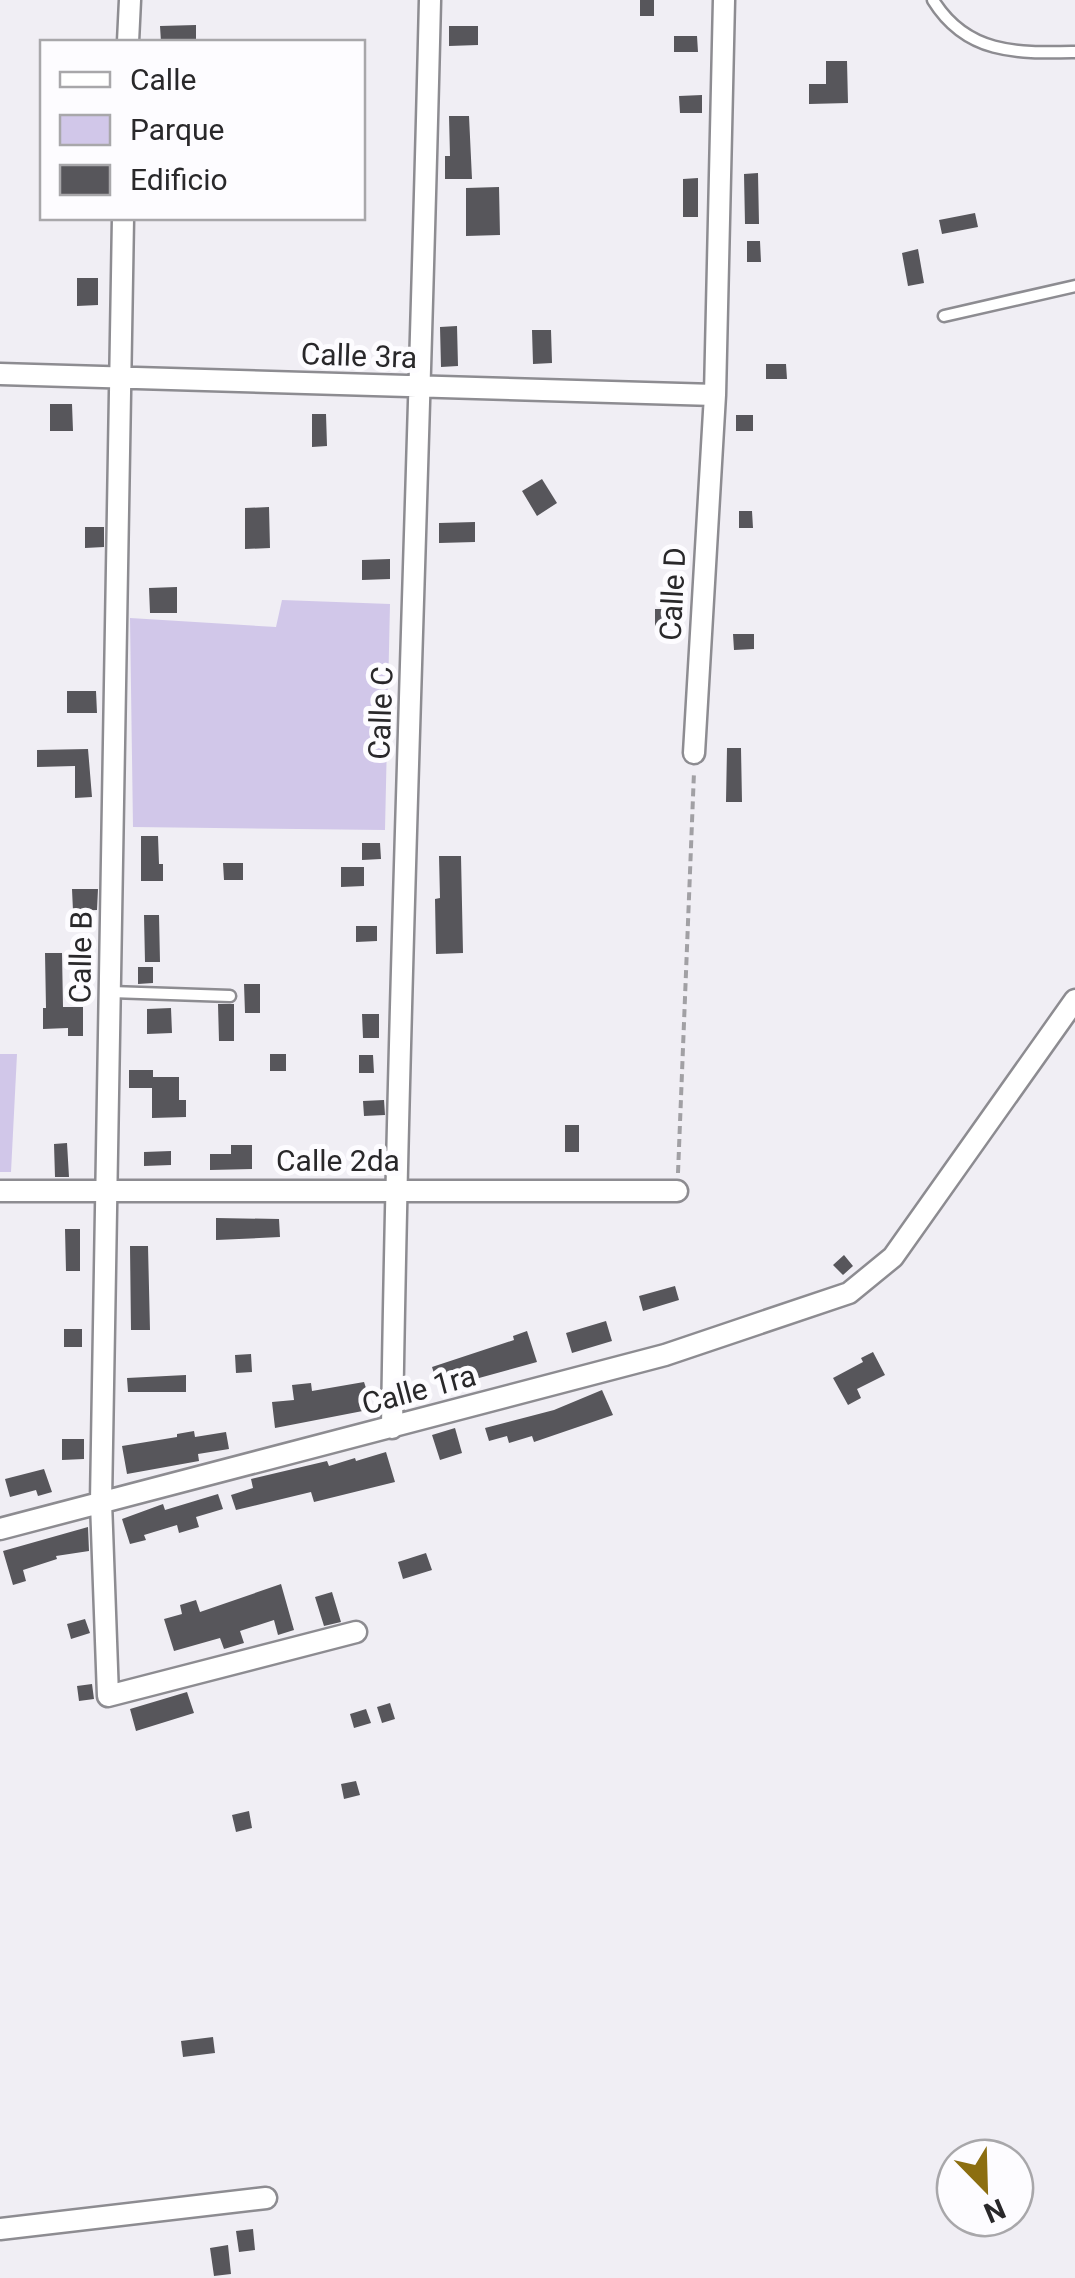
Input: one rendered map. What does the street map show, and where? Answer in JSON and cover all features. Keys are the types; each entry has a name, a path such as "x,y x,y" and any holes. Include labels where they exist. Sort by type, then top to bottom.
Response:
{"street":[{"path":"128,40 130,0"},
{"name":"Calle C","path":"392,1428 395,1191 422,388 430,0"},
{"name":"Calle D","path":"694,753 715,395 724,0"},
{"name":"Calle B","path":"124,220 101,1502 108,1696 356,1632"},
{"name":"Calle 3ra","path":"0,374 715,395"},
{"name":"Calle 1ra","path":"0,1530 665,1355 849,1293 894,1257 1075,1000"},
{"name":"Calle 2da","path":"0,1191 677,1191"},
{"path":"0,2229 266,2198"}],"lane":[{"path":"933,0 968,35 990,48 1016,53 1075,52"},
{"path":"944,316 1075,286"},
{"path":"110,992 230,996"}],"path":[{"path":"677,1191 694,753"}],"green space":[{"path":"282,600 390,604 385,830 133,827 130,618 276,627"},
{"path":"0,1054 17,1054 11,1172 0,1172"}],"building":[{"path":"640,0 654,0 654,16 640,16"},
{"path":"196,25 196,40 161,40 160,26"},
{"path":"449,26 478,26 478,45 449,46"},
{"path":"674,36 697,36 698,52 674,52"},
{"path":"826,61 847,61 848,103 809,104 809,84 826,84"},
{"path":"702,95 702,113 680,113 679,96"},
{"path":"449,116 469,116 472,179 445,179 445,156 450,156"},
{"path":"758,173 759,224 745,224 744,174"},
{"path":"698,178 698,217 683,217 683,179"},
{"path":"499,187 500,235 466,236 466,188"},
{"path":"975,213 978,227 942,234 939,220"},
{"path":"747,241 760,241 761,262 747,262"},
{"path":"918,249 924,283 908,286 902,253"},
{"path":"77,278 98,278 98,305 77,306"},
{"path":"457,326 458,366 441,367 440,327"},
{"path":"532,330 551,330 552,363 533,364"},
{"path":"766,364 786,364 787,379 766,379"},
{"path":"50,404 72,404 73,431 50,431"},
{"path":"312,414 326,414 327,446 312,447"},
{"path":"736,415 753,415 753,431 736,431"},
{"path":"542,479 557,503 537,516 522,491"},
{"path":"269,507 270,548 245,549 245,508"},
{"path":"739,511 752,511 753,528 739,528"},
{"path":"475,522 475,542 439,543 439,523"},
{"path":"85,527 104,527 104,547 85,548"},
{"path":"390,559 390,579 362,580 362,560"},
{"path":"177,587 177,613 150,613 149,588"},
{"path":"655,609 675,609 675,627 655,628"},
{"path":"733,634 754,634 754,649 734,650"},
{"path":"67,691 96,691 97,713 67,713"},
{"path":"727,748 741,748 742,802 726,802"},
{"path":"88,749 92,797 75,798 75,766 37,767 37,750"},
{"path":"141,836 158,836 163,881 141,881"},
{"path":"362,843 380,843 381,859 362,860"},
{"path":"439,856 461,856 463,953 436,954"},
{"path":"223,863 243,863 243,880 224,880"},
{"path":"341,867 364,867 364,886 341,887"},
{"path":"72,889 98,889 97,910 73,911"},
{"path":"144,915 159,915 160,962 145,962"},
{"path":"356,926 377,926 377,941 356,942"},
{"path":"45,953 62,953 63,1007 83,1007 83,1036 68,1036 68,1028 43,1029"},
{"path":"138,967 153,967 153,983 138,984"},
{"path":"244,984 260,984 260,1013 245,1013"},
{"path":"218,1004 234,1004 234,1041 219,1041"},
{"path":"171,1008 172,1033 147,1034 147,1009"},
{"path":"362,1014 379,1014 379,1038 363,1038"},
{"path":"270,1054 286,1054 286,1071 270,1071"},
{"path":"359,1055 373,1055 374,1073 359,1073"},
{"path":"129,1070 153,1070 153,1077 179,1077 179,1100 186,1100 186,1117 152,1118 152,1088 129,1088"},
{"path":"384,1100 385,1115 364,1116 363,1101"},
{"path":"565,1125 579,1125 579,1152 565,1152"},
{"path":"67,1143 69,1177 55,1177 54,1144"},
{"path":"231,1145 252,1145 252,1169 210,1170 210,1154 231,1154"},
{"path":"171,1151 171,1165 144,1166 144,1152"},
{"path":"216,1218 279,1219 280,1237 216,1240"},
{"path":"65,1229 80,1229 80,1271 66,1271"},
{"path":"130,1246 148,1246 150,1330 131,1330"},
{"path":"844,1255 853,1266 843,1275 833,1265"},
{"path":"675,1286 679,1300 643,1311 639,1296"},
{"path":"606,1321 612,1341 572,1353 566,1333"},
{"path":"64,1329 82,1329 82,1347 64,1347"},
{"path":"527,1331 537,1362 439,1389 432,1367 514,1340 513,1336"},
{"path":"873,1352 885,1375 857,1389 861,1398 848,1405 833,1378"},
{"path":"251,1354 252,1372 236,1373 235,1355"},
{"path":"186,1375 186,1392 128,1392 127,1378"},
{"path":"364,1382 373,1409 275,1428 272,1402 294,1400 292,1385 311,1383 312,1391"},
{"path":"602,1390 613,1415 534,1442 532,1436 509,1443 507,1436 489,1441 485,1428 554,1410"},
{"path":"455,1428 462,1453 440,1460 432,1435"},
{"path":"194,1431 195,1437 226,1432 229,1449 198,1454 199,1461 127,1474 122,1446"},
{"path":"62,1439 84,1439 84,1459 62,1460"},
{"path":"386,1452 395,1482 314,1502 311,1492 236,1510 231,1495 253,1488 251,1479"},
{"path":"44,1469 52,1492 38,1496 36,1490 10,1497 5,1479"},
{"path":"218,1494 223,1509 196,1517 199,1527 179,1533 177,1525 144,1535 146,1540 130,1544 122,1519 163,1504 165,1510"},
{"path":"88,1527 89,1551 56,1556 57,1559 23,1570 26,1581 13,1585 3,1551"},
{"path":"426,1553 432,1570 403,1579 398,1562"},
{"path":"281,1584 294,1630 278,1635 274,1620 240,1631 244,1643 224,1649 220,1638 174,1651 164,1619 182,1614 180,1605 196,1600 200,1612"},
{"path":"332,1592 341,1622 324,1626 315,1597"},
{"path":"85,1619 90,1633 71,1639 67,1624"},
{"path":"92,1684 94,1699 79,1701 77,1686"},
{"path":"187,1692 194,1713 136,1731 130,1709"},
{"path":"390,1703 395,1719 382,1723 377,1707"},
{"path":"366,1709 371,1723 354,1728 350,1714"},
{"path":"356,1781 360,1795 344,1799 341,1784"},
{"path":"249,1811 252,1828 236,1832 232,1815"},
{"path":"213,2037 215,2053 183,2057 181,2041"},
{"path":"253,2229 255,2250 239,2252 236,2231"},
{"path":"228,2245 231,2274 214,2276 210,2248"}]}
